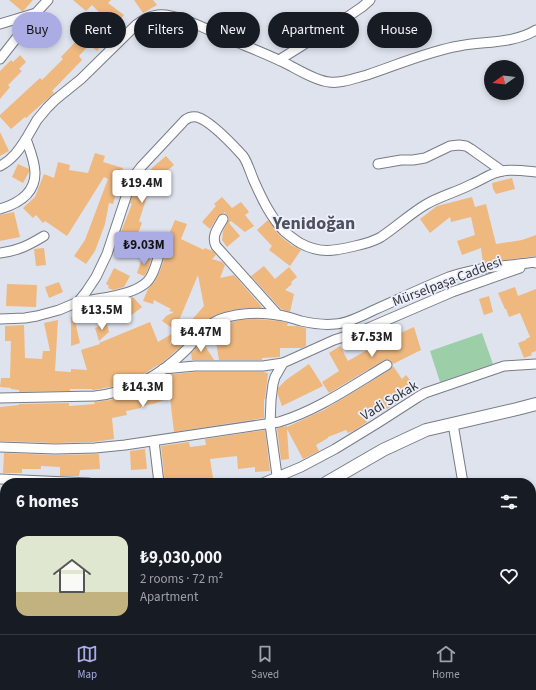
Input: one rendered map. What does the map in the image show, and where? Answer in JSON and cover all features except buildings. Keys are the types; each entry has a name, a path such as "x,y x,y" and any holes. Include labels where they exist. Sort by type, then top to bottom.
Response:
{"street":[{"path":"37,12 48,0"},
{"path":"279,60 343,20 370,0"},
{"path":"0,166 8,162 20,149 37,120 54,100 81,79 136,25 152,16 167,15 181,19 279,60 321,81 331,83 360,77 466,44 511,40 530,34 536,30"},
{"path":"0,24 12,20"},
{"path":"0,59 12,44"},
{"path":"78,302 96,277 107,254 132,179 141,167 185,120 192,117 196,117 211,125 243,156 261,197 271,214 285,232 305,246 319,250 337,250 374,240 426,204 502,171 536,172"},
{"path":"0,209 16,204 29,192 35,179 34,165 26,139"},
{"path":"378,164 424,158 450,146 459,145 471,150 502,171"},
{"path":"222,219 214,237 216,246 278,315"},
{"path":"0,253 20,249 44,236"},
{"path":"0,320 37,316 59,310 78,302 130,292 139,288 150,279 160,252"},
{"path":"0,398 95,396 132,388 163,369 187,349 204,330 213,323 232,316 242,314 278,315 303,322 340,324 456,275 482,268 536,262"},
{"name":"Mürselpaşa Caddesi","path":"163,369 195,366 263,366 283,363 334,340 359,332 452,292 536,262"},
{"path":"278,478 270,424 271,400 273,384 283,363"},
{"name":"Vadi Sokak","path":"282,478 335,449 425,393 504,366 536,364"},
{"path":"0,447 78,449 117,446 270,424 288,419 326,402 387,365"},
{"path":"335,478 383,450 426,430 536,404"},
{"path":"453,424 462,478"},
{"path":"154,441 158,478"}],"green space":[{"path":"482,333 493,364 440,382 430,351"}],"district":[{"name":"Yenidoğan","path":"314,223"}]}
